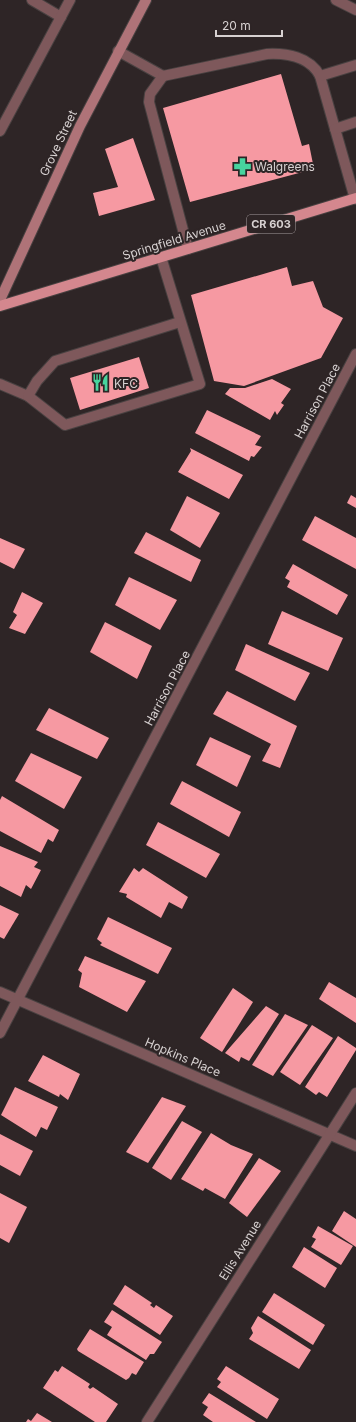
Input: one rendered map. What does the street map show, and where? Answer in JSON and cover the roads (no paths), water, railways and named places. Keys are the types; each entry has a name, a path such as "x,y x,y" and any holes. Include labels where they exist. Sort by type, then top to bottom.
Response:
{"main road":[{"name":"Grove Street","path":"0,300 80,126 146,0"},
{"name":"Springfield Avenue","path":"0,306 355,199"}],"street":[{"path":"32,0 61,17"},
{"path":"0,131 70,0"},
{"path":"336,0 356,10"},
{"path":"118,51 163,76 255,56 282,54 312,64 320,76 355,199"},
{"path":"320,76 356,66"},
{"path":"163,76 150,94 149,102 188,249"},
{"path":"335,128 356,122"},
{"path":"0,384 28,396 65,426 200,384 161,257"},
{"path":"28,396 37,381 55,361 180,322"},
{"name":"Harrison Place","path":"0,1033 356,354"},
{"name":"Hopkins Place","path":"0,992 17,1001 356,1146"},
{"name":"Ellis Avenue","path":"147,1422 356,1093"}],"place":[{"name":"Walgreens","path":"242,166"},
{"name":"KFC","path":"101,383"}]}
